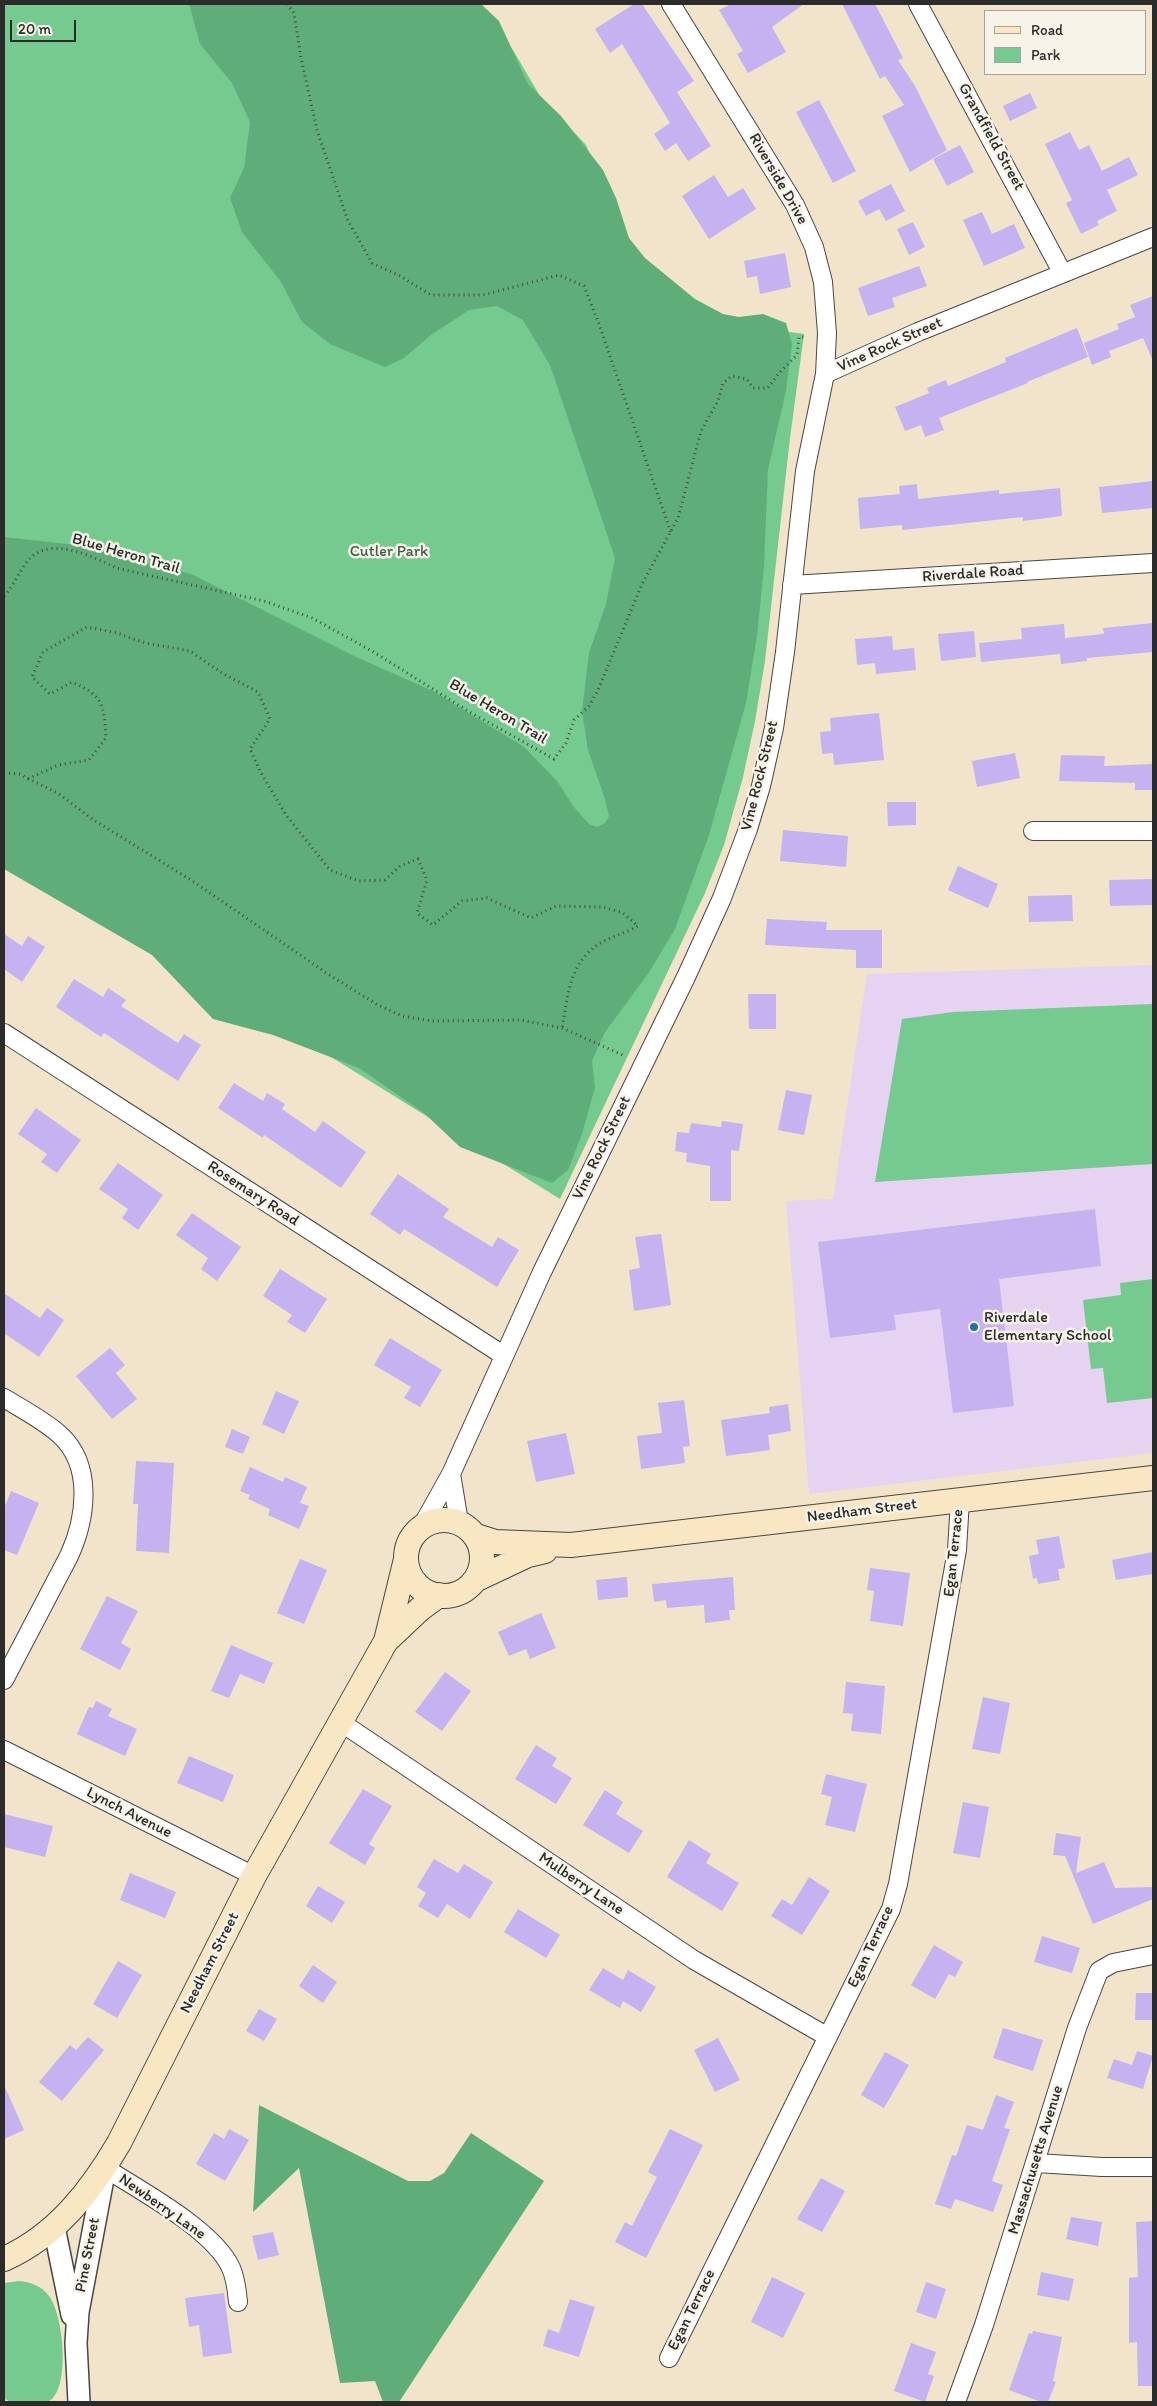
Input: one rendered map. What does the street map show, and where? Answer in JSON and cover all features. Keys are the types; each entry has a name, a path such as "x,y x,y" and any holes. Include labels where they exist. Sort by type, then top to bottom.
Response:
{"main road":[{"name":"Needham Street","path":"475,1580 528,1555 571,1545 1153,1478"},
{"path":"440,1520 467,1529 480,1547 482,1558 475,1580 459,1593 439,1595 428,1592 412,1579 406,1558 407,1546 413,1534 422,1526 440,1520"},
{"name":"Needham Street","path":"467,1529 495,1542 571,1545"},
{"name":"Needham Street","path":"386,1641 406,1558"},
{"name":"Needham Street","path":"4,2259 34,2242 54,2226 84,2198 105,2168 254,1876 339,1721 386,1641 420,1609 439,1595"}],"street":[{"name":"Riverside Drive","path":"670,4 786,190 809,233 821,271 825,294 827,333 825,374"},
{"name":"Grandfield Street","path":"918,4 1062,272"},
{"name":"Vine Rock Street","path":"422,1526 451,1474 503,1355 690,969 722,898 748,830 761,786 774,728 786,652 804,471 825,374 904,338 1062,272 1153,237"},
{"name":"Riverdale Road","path":"792,585 1153,563"},
{"path":"1033,831 1153,831"},
{"name":"Rosemary Road","path":"4,1033 503,1355"},
{"path":"4,1398 50,1427 70,1447 81,1474 84,1507 79,1531 69,1556 4,1680"},
{"path":"451,1474 467,1529"},
{"name":"Egan Terrace","path":"669,2358 880,1935 891,1909 898,1884 956,1560 960,1500"},
{"name":"Mulberry Lane","path":"339,1721 694,1960 828,2037"},
{"name":"Lynch Avenue","path":"4,1750 254,1876"},
{"name":"Massachusetts Avenue","path":"956,2402 984,2325 1077,2028 1099,1971 1113,1964 1153,1955"},
{"path":"1036,2162 1102,2167 1153,2167"},
{"name":"Newberry Lane","path":"105,2168 177,2215 210,2240 231,2268 238,2302"},
{"name":"Pine Street","path":"76,2343 82,2283 105,2168"},
{"name":"Pine Street","path":"54,2226 76,2343 79,2402"}],"path":[{"path":"287,4 294,13 301,58 317,130 348,221 372,263 400,276 431,295 483,295 559,275 584,286 600,324 671,533"},
{"name":"Blue Heron Trail","path":"4,596 14,585 26,562 42,549 67,549 97,558 116,568 271,604 312,618 342,634 482,719 554,759 566,743 574,720 589,706 598,690 642,584 671,533 685,501 701,430 718,401 724,383 732,376 748,379 753,388 768,388 796,355 798,337 805,337"},
{"path":"28,779 58,765 89,760 106,738 104,710 93,691 72,682 50,694 32,677 43,652 87,627 117,633 145,644 190,651 222,674 258,692 270,719 250,749 260,771 286,815 330,870 359,881 385,880 400,866 418,858 427,880 417,913 433,925 462,901 487,898 531,918 556,906 603,907 623,913 638,926 600,944 578,962 570,985 562,1028"},
{"path":"4,773 19,774 59,794 117,835 190,880 302,956 378,1005 402,1016 414,1019 521,1020 562,1028 643,1064"}],"shaded area":[{"name":"Riverdale Elementary School","path":"1153,965 1153,1453 809,1494 786,1201 833,1199 867,974"}],"green space":[{"name":"Cutler Park","path":"4,4 473,4 513,50 540,96 586,145 628,244 703,320 804,334 790,438 765,661 743,777 724,845 705,893 560,1199 4,854"},
{"name":"Cutler Park","path":"189,4 481,4 499,21 528,84 561,116 603,170 616,198 629,238 645,258 695,299 723,314 739,317 763,314 786,323 792,344 786,391 768,469 764,567 757,636 746,703 709,835 675,929 648,974 605,1032 592,1061 595,1087 582,1134 568,1170 552,1183 460,1147 424,1113 359,1068 273,1035 213,1019 152,955 4,869 4,537 86,546 191,574 354,656 435,692 524,747 557,781 573,806 589,824 597,827 605,823 609,816 588,750 582,711 589,653 606,604 615,558 550,365 523,320 497,306 469,310 431,335 404,358 385,367 330,344 302,322 281,282 242,232 230,198 244,168 250,122 232,83 200,44"},
{"path":"1153,1004 1153,1164 875,1182 902,1019 953,1012"},
{"path":"1153,1279 1153,1398 1107,1403 1103,1368 1091,1369 1083,1300 1121,1295 1120,1283"},
{"path":"259,2105 408,2181 430,2181 444,2173 471,2133 544,2181 399,2402 383,2402 375,2381 340,2383 299,2168 253,2212"},
{"path":"19,2281 36,2285 43,2290 54,2305 58,2317 63,2364 58,2390 52,2399 47,2402 16,2402 4,2398 4,2283"}],"building":[{"path":"634,4 642,4 694,81 677,92 711,146 688,161 676,143 665,151 654,134 670,123 622,44 610,53 595,29"},
{"path":"731,4 804,4 772,27 786,52 748,73 737,54 743,51 719,10"},
{"path":"842,4 875,4 903,58 898,60 915,86 947,150 910,172 882,116 904,105 885,76 880,79"},
{"path":"1030,93 1037,108 1010,121 1003,106"},
{"path":"819,100 856,171 833,183 796,112"},
{"path":"1070,132 1079,150 1089,145 1102,171 1129,157 1138,175 1107,190 1117,211 1097,221 1099,225 1081,234 1066,203 1072,200 1045,144"},
{"path":"960,145 974,172 947,186 933,159"},
{"path":"714,175 728,197 743,188 756,209 709,239 682,196"},
{"path":"891,184 905,211 886,221 879,209 866,216 858,201"},
{"path":"982,212 992,234 1014,224 1025,248 984,266 963,220"},
{"path":"913,222 925,247 909,255 897,229"},
{"path":"785,253 791,287 760,294 757,276 747,278 744,261"},
{"path":"919,266 927,286 892,298 895,307 868,316 858,288"},
{"path":"1153,296 1153,361 1143,338 1109,351 1111,357 1092,365 1084,343 1119,329 1117,324 1135,317 1130,305"},
{"path":"1077,328 1088,357 939,418 944,430 925,437 921,425 905,431 895,407 929,393 927,388 946,380 948,386 1006,362 1005,358"},
{"path":"1153,481 1153,508 1102,513 1099,487"},
{"path":"917,484 918,499 999,490 999,494 1060,488 1062,516 1023,521 1023,517 902,530 902,525 860,529 858,498 900,494 899,486"},
{"path":"1153,623 1153,652 1087,658 1087,661 1061,664 1060,654 981,662 979,643 1022,639 1021,628 1064,624 1065,638 1104,634 1103,628"},
{"path":"974,631 976,657 941,661 938,634"},
{"path":"892,636 893,650 914,648 916,670 876,674 875,663 857,665 855,639"},
{"path":"879,713 884,760 834,765 833,753 822,754 820,732 831,731 830,718"},
{"path":"1015,753 1020,778 977,787 972,761"},
{"path":"1061,755 1105,756 1104,766 1153,764 1153,790 1135,790 1135,783 1059,781"},
{"path":"887,802 916,802 916,825 888,826"},
{"path":"783,830 848,836 846,867 780,861"},
{"path":"958,866 998,884 988,908 948,890"},
{"path":"1153,879 1153,905 1110,906 1109,880"},
{"path":"1072,895 1073,921 1029,922 1028,896"},
{"path":"767,919 827,922 826,930 882,930 882,968 856,968 856,950 765,945"},
{"path":"4,934 22,946 28,936 45,947 22,982 4,969"},
{"path":"74,979 103,997 108,988 126,1000 121,1006 178,1043 184,1034 201,1045 178,1081 104,1033 101,1037 56,1007"},
{"path":"748,994 776,994 776,1029 749,1029"},
{"path":"234,1083 263,1101 267,1093 285,1104 282,1109 315,1132 323,1121 366,1152 341,1188 264,1135 263,1138 218,1108"},
{"path":"786,1090 812,1095 804,1135 778,1130"},
{"path":"36,1108 81,1140 57,1173 41,1162 47,1154 18,1134"},
{"path":"722,1121 743,1124 739,1151 731,1150 731,1201 710,1201 710,1166 686,1162 687,1153 675,1151 677,1132 689,1133 691,1123 721,1127"},
{"path":"118,1163 163,1195 138,1230 122,1218 128,1209 99,1189"},
{"path":"398,1174 449,1209 443,1217 492,1247 498,1237 519,1250 497,1287 404,1229 400,1235 370,1214"},
{"path":"1095,1209 1101,1266 999,1279 1014,1406 953,1413 940,1309 894,1315 896,1330 830,1338 818,1242"},
{"path":"192,1213 241,1247 217,1281 201,1269 208,1258 176,1235"},
{"path":"661,1234 671,1305 634,1311 629,1270 640,1268 635,1237"},
{"path":"280,1269 327,1299 305,1333 287,1322 292,1315 263,1296"},
{"path":"4,1293 40,1318 47,1308 64,1320 39,1357 4,1333"},
{"path":"390,1338 442,1370 420,1407 404,1398 411,1387 374,1365"},
{"path":"110,1348 125,1365 116,1373 137,1399 112,1419 76,1376"},
{"path":"276,1391 299,1401 284,1434 262,1424"},
{"path":"684,1400 690,1446 683,1447 685,1463 641,1469 637,1436 662,1433 658,1403"},
{"path":"788,1404 791,1431 768,1435 770,1450 726,1456 721,1420 770,1413 769,1407"},
{"path":"232,1429 250,1437 243,1454 225,1447"},
{"path":"566,1433 575,1474 536,1482 527,1441"},
{"path":"136,1461 174,1463 169,1553 136,1551 138,1504 133,1504"},
{"path":"250,1467 283,1482 285,1477 307,1487 300,1503 309,1506 299,1529 268,1515 270,1509 248,1499 250,1495 240,1491"},
{"path":"11,1491 39,1503 17,1555 4,1550 4,1508"},
{"path":"1059,1536 1065,1568 1058,1569 1060,1580 1038,1584 1037,1578 1033,1579 1029,1556 1039,1554 1036,1540"},
{"path":"1153,1552 1153,1574 1116,1580 1112,1560"},
{"path":"300,1559 327,1570 304,1624 277,1613"},
{"path":"870,1568 910,1573 903,1626 870,1621 874,1591 867,1590"},
{"path":"627,1577 628,1597 598,1600 596,1580"},
{"path":"733,1577 735,1610 729,1610 730,1620 705,1623 704,1605 667,1608 666,1600 654,1602 652,1584"},
{"path":"107,1596 138,1611 121,1643 131,1649 120,1670 80,1649"},
{"path":"541,1613 556,1648 530,1659 526,1649 509,1656 498,1632"},
{"path":"231,1645 273,1663 264,1684 240,1674 229,1698 211,1691"},
{"path":"445,1672 471,1691 442,1731 415,1712"},
{"path":"846,1682 885,1686 881,1734 851,1731 853,1714 843,1713"},
{"path":"983,1697 1010,1703 1000,1754 972,1749"},
{"path":"96,1701 112,1709 108,1716 137,1729 125,1756 77,1734 89,1707 93,1708"},
{"path":"536,1745 557,1758 552,1766 572,1778 556,1804 515,1779"},
{"path":"189,1756 234,1775 223,1802 177,1783"},
{"path":"826,1774 867,1784 855,1832 825,1825 832,1797 821,1794"},
{"path":"363,1789 392,1806 369,1844 375,1848 365,1865 329,1843"},
{"path":"605,1790 623,1802 616,1814 643,1831 629,1853 583,1825"},
{"path":"963,1802 989,1807 980,1858 953,1853"},
{"path":"4,1814 53,1826 45,1857 4,1847"},
{"path":"1056,1833 1081,1837 1076,1873 1104,1862 1115,1888 1153,1887 1153,1899 1093,1924 1065,1856 1053,1855"},
{"path":"689,1840 711,1854 706,1863 739,1883 722,1911 667,1877"},
{"path":"434,1859 458,1873 464,1864 493,1882 470,1919 447,1904 438,1918 418,1906 426,1893 417,1887"},
{"path":"130,1873 176,1892 165,1918 120,1900"},
{"path":"809,1877 830,1891 802,1935 771,1916 782,1899 792,1905"},
{"path":"318,1886 345,1902 332,1923 306,1906"},
{"path":"518,1909 560,1935 546,1958 504,1932"},
{"path":"1042,1936 1080,1948 1072,1973 1034,1962"},
{"path":"934,1945 963,1962 955,1977 949,1974 935,1999 911,1985"},
{"path":"118,1961 142,1975 117,2018 93,2004"},
{"path":"313,1965 337,1982 323,2003 299,1986"},
{"path":"603,1968 623,1980 628,1970 656,1987 641,2012 623,2001 620,2008 589,1990"},
{"path":"1136,1993 1153,1993 1153,2020 1135,2020"},
{"path":"259,2009 277,2019 264,2041 246,2031"},
{"path":"1003,2028 1043,2040 1033,2071 993,2058"},
{"path":"88,2037 104,2050 62,2101 39,2082 70,2045 76,2050"},
{"path":"718,2038 740,2080 715,2092 694,2050"},
{"path":"1137,2051 1153,2056 1143,2089 1107,2078 1114,2059 1132,2065"},
{"path":"885,2052 909,2065 884,2108 861,2095"},
{"path":"4,2085 24,2130 4,2139"},
{"path":"996,2095 1014,2102 1004,2128 1010,2129 992,2181 1003,2185 993,2212 955,2199 951,2209 935,2204 952,2155 956,2156 967,2125 983,2130"},
{"path":"229,2129 249,2140 225,2181 196,2164 214,2133 224,2139"},
{"path":"670,2129 703,2145 646,2258 615,2242 625,2222 632,2226 657,2177 648,2172"},
{"path":"821,2178 845,2191 822,2232 797,2219"},
{"path":"1071,2217 1102,2222 1098,2246 1066,2239"},
{"path":"1153,2221 1153,2386 1138,2386 1137,2342 1129,2343 1129,2278 1138,2277 1136,2222"},
{"path":"273,2232 279,2255 258,2260 252,2236"},
{"path":"1041,2272 1074,2279 1069,2301 1037,2295"},
{"path":"772,2277 805,2293 783,2338 751,2322"},
{"path":"926,2282 946,2289 936,2319 916,2312"},
{"path":"224,2293 232,2353 203,2357 199,2325 189,2327 185,2298"},
{"path":"570,2299 595,2307 579,2357 543,2346 548,2329 559,2333"},
{"path":"1033,2331 1062,2337 1053,2381 1056,2382 1048,2402 1041,2402 1009,2390 1029,2333 1032,2334"},
{"path":"911,2343 936,2352 928,2374 934,2376 925,2402 894,2391"}],"place":[{"name":"Riverdale Elementary School","path":"974,1327"}]}
